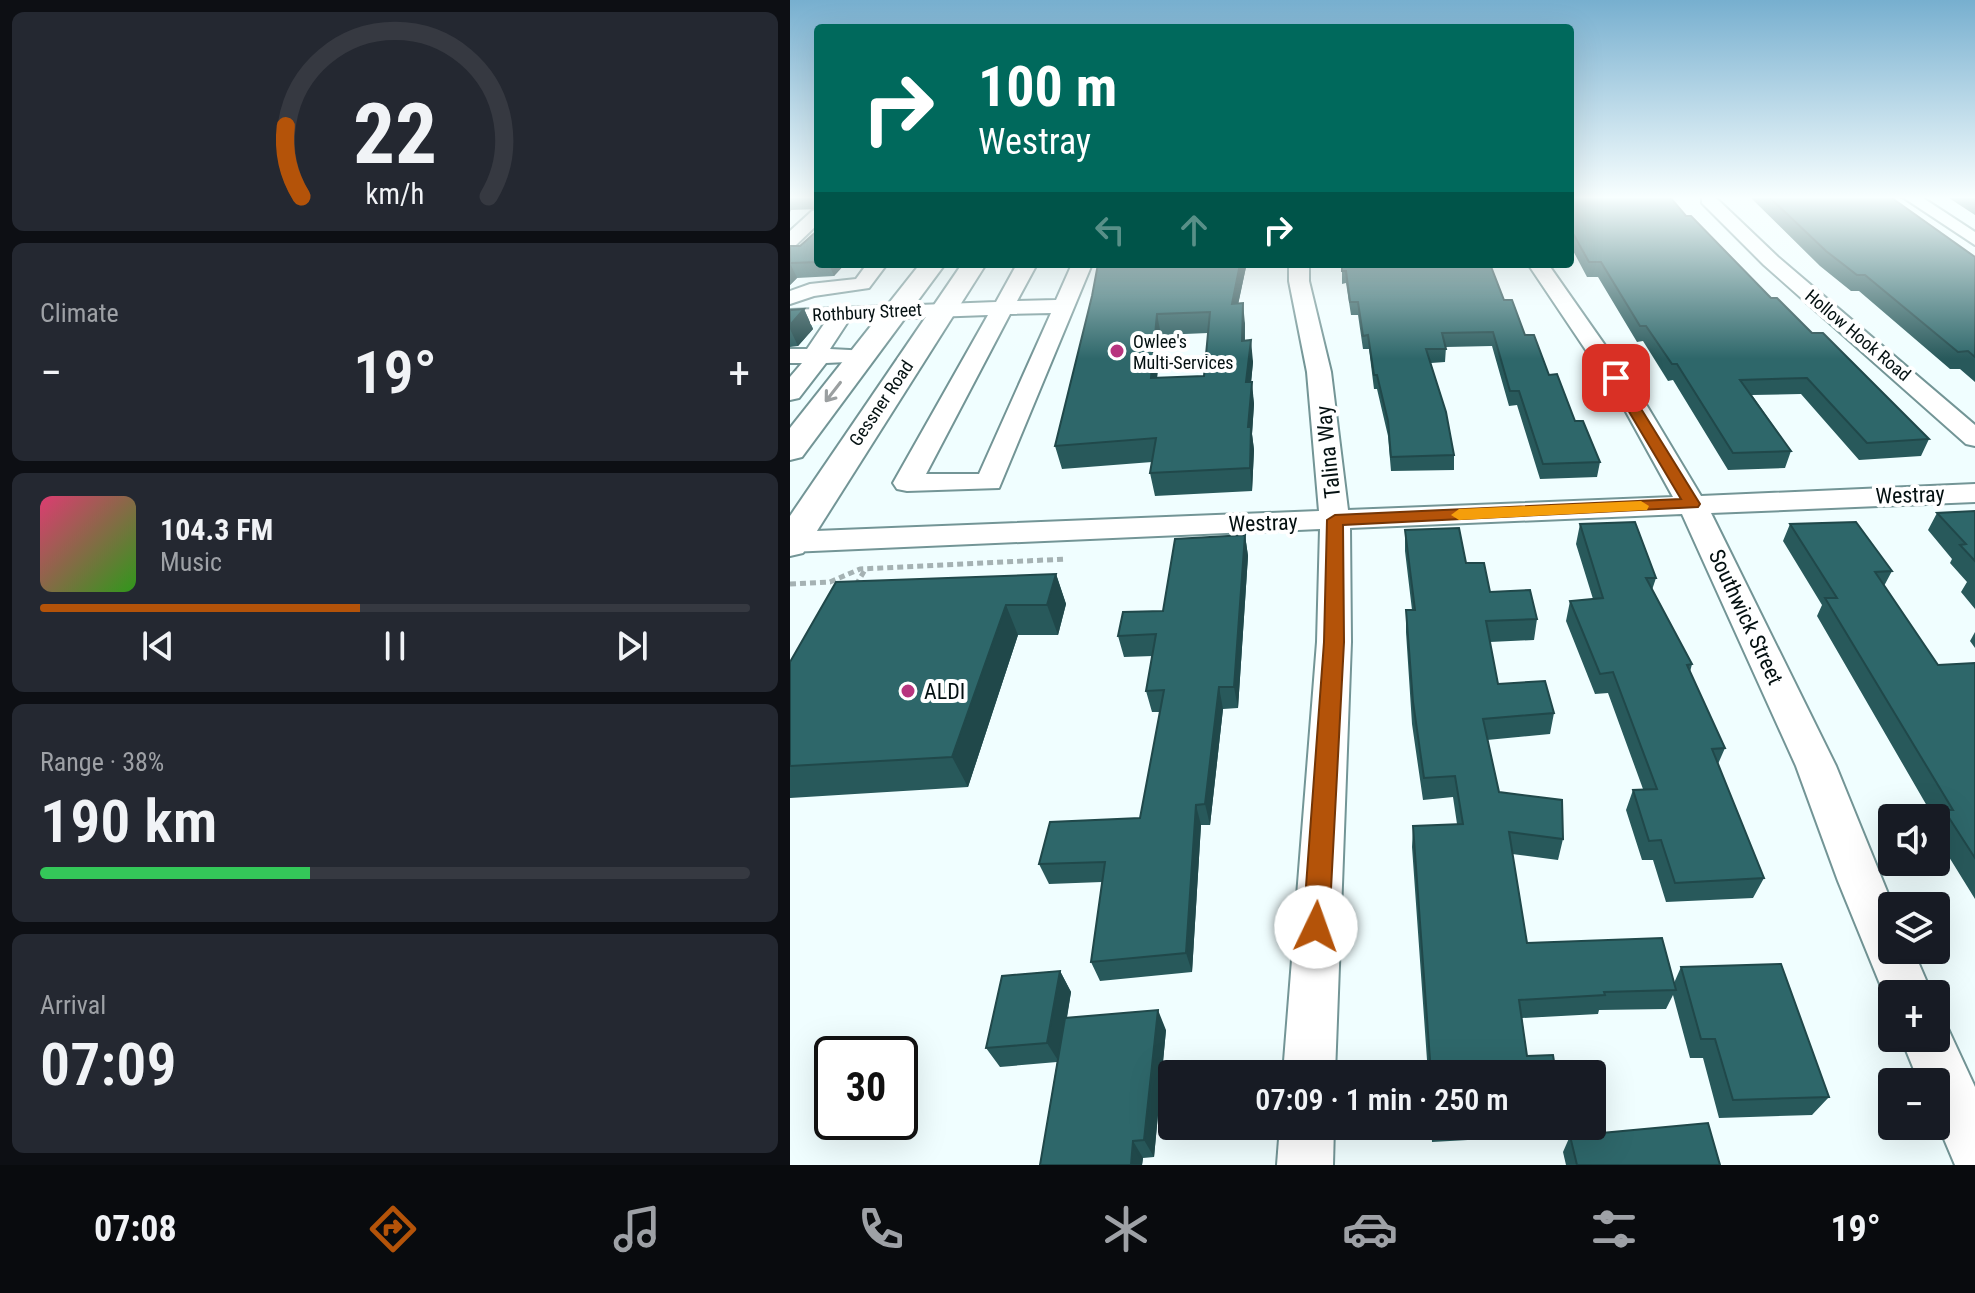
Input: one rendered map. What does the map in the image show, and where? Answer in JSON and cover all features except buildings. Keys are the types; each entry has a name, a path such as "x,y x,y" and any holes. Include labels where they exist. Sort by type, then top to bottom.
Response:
{"main road":[{"name":"Gessner Road","path":"791,448 930,268"},
{"name":"Gessner Road","path":"790,542 971,268"}],"street":[{"name":"Hollow Hook Road","path":"1761,250 1975,438"},
{"path":"790,298 810,290 862,284 874,268"},
{"path":"989,482 907,483 1025,268"},
{"path":"994,532 989,482 1080,268"},
{"name":"Talina Way","path":"1299,268 1299,281 1319,372 1335,520 1334,642 1310,1060"},
{"name":"Southwick Street","path":"1541,268 1632,401 1692,504 1816,766 1902,980"},
{"name":"Rothbury Street","path":"790,316 1064,306"},
{"path":"790,393 818,355 819,345 843,314"},
{"path":"790,356 861,356"},
{"name":"Westray","path":"790,542 1975,493"},
{"path":"1932,1052 1975,1147"},
{"path":"1305,1165 1306,1140"}],"path":[{"path":"790,584 830,582 866,568 1066,559"},
{"path":"852,594 866,568"}],"slow traffic":[{"path":"1459,515 1641,506"}],"place":[{"name":"Owlee's Multi-Services","path":"1117,351"},
{"name":"ALDI","path":"908,691"}],"route":[{"path":"1316,927 1334,642 1335,520 1692,504 1616,378"}]}
